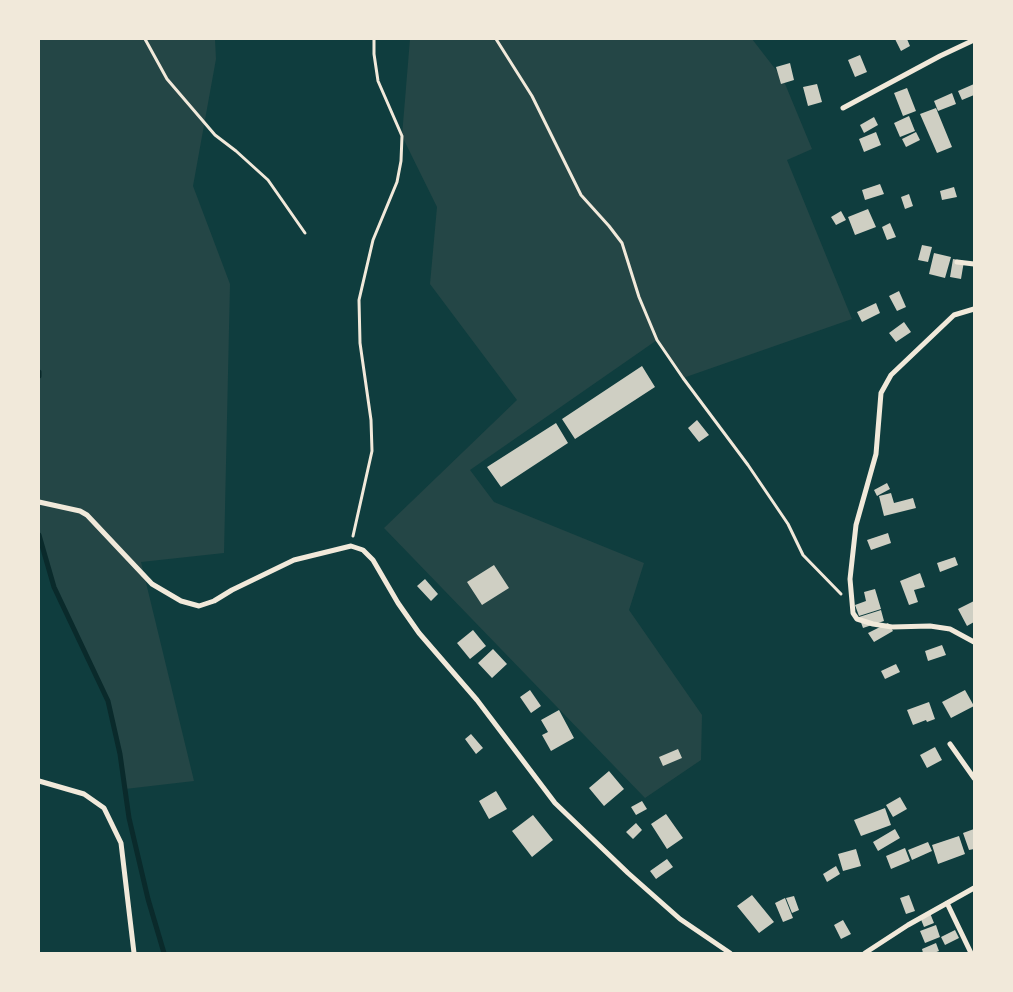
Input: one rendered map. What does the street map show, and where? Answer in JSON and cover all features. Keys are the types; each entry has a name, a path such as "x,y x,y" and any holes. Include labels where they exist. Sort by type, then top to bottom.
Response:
{"street":[{"path":"842,108 974,40"},
{"path":"956,262 974,264"},
{"path":"974,309 954,315 891,375 881,393 876,454 852,547 850,579 853,613 858,619 872,624 892,627 930,626 950,629 974,642"},
{"path":"39,502 80,511 87,515 152,584 181,600 199,606 214,601 232,590 294,560 351,546 363,550 373,560 398,603 419,633 477,700 555,803 680,919 730,953"},
{"path":"950,744 974,778"},
{"path":"39,781 84,794 104,808 121,843 134,953"},
{"path":"865,953 908,925 974,888"},
{"path":"947,903 971,953"}],"path":[{"path":"145,39 167,79 179,94 215,135 268,180 305,233"},
{"path":"351,546 372,451 371,420 360,344 359,300 373,240 397,182 402,136 378,81 374,39"},
{"path":"496,39 532,96 581,195 622,243 638,297 657,340 748,465 788,524 803,555 852,605"}],"shaded area":[{"path":"39,39 215,39 216,59 193,186 230,284 224,553 141,562 194,781 125,789 120,754 108,701 54,587 39,535"},
{"path":"410,39 752,39 783,79 812,149 787,160 852,319 683,378 657,340 470,470 494,502 644,563 629,610 702,715 701,760 645,798 384,528 517,400 430,284 437,207 402,136"}],"building":[{"path":"895,39 907,39 910,46 901,51"},
{"path":"860,55 867,72 855,77 848,60"},
{"path":"790,63 794,80 781,84 776,67"},
{"path":"817,84 822,102 808,106 803,87"},
{"path":"974,84 974,95 962,100 958,91"},
{"path":"907,88 916,111 903,116 894,93"},
{"path":"952,93 956,104 938,111 934,101"},
{"path":"936,108 952,147 937,153 920,114"},
{"path":"909,116 915,131 900,137 894,123"},
{"path":"874,117 878,125 864,133 860,125"},
{"path":"876,132 881,145 864,152 859,139"},
{"path":"916,132 920,140 906,147 902,139"},
{"path":"880,184 884,194 865,200 862,190"},
{"path":"954,187 957,197 942,200 940,191"},
{"path":"909,194 913,206 905,209 901,197"},
{"path":"868,209 876,227 855,235 848,217"},
{"path":"841,211 846,220 836,225 831,217"},
{"path":"890,223 896,237 887,240 882,227"},
{"path":"922,245 932,247 928,262 918,260"},
{"path":"934,253 951,257 945,278 929,274"},
{"path":"953,259 964,261 961,279 950,277"},
{"path":"899,291 906,307 897,311 889,296"},
{"path":"876,303 880,313 862,322 857,312"},
{"path":"904,322 911,332 896,342 889,333"},
{"path":"642,366 655,387 575,439 562,419"},
{"path":"697,420 709,435 699,442 688,428"},
{"path":"556,423 568,443 501,487 487,467"},
{"path":"887,483 890,489 877,496 874,490"},
{"path":"891,493 894,503 913,498 916,508 884,516 879,496"},
{"path":"888,533 891,543 871,550 867,540"},
{"path":"955,557 958,565 940,572 937,563"},
{"path":"494,565 509,588 482,605 467,582"},
{"path":"920,573 925,587 914,590 918,602 909,605 900,581"},
{"path":"425,579 438,594 431,601 417,586"},
{"path":"875,589 881,609 859,616 855,605 866,601 864,592"},
{"path":"974,601 974,622 967,626 958,609"},
{"path":"881,610 884,621 863,628 859,617"},
{"path":"888,623 893,631 874,642 868,633"},
{"path":"473,630 486,646 470,659 457,643"},
{"path":"942,645 946,655 928,661 925,651"},
{"path":"493,649 507,664 492,678 478,663"},
{"path":"896,664 900,672 885,679 881,671"},
{"path":"530,690 541,706 531,713 520,697"},
{"path":"965,690 974,706 951,718 942,702"},
{"path":"929,702 935,719 913,725 907,710"},
{"path":"559,710 574,738 551,751 542,735 548,732 541,720"},
{"path":"471,734 483,748 476,754 465,739"},
{"path":"935,747 942,760 927,768 920,755"},
{"path":"678,749 682,758 663,766 659,757"},
{"path":"609,771 624,789 604,806 589,788"},
{"path":"496,791 507,809 489,819 479,801"},
{"path":"900,797 907,809 893,817 886,805"},
{"path":"642,801 647,809 636,815 631,807"},
{"path":"885,808 891,825 861,836 854,820"},
{"path":"666,814 683,838 667,849 651,824"},
{"path":"533,815 553,840 532,857 512,831"},
{"path":"636,823 642,830 633,839 626,832"},
{"path":"895,829 900,838 878,851 873,842"},
{"path":"974,829 974,849 969,850 963,833"},
{"path":"959,836 965,854 938,864 932,845"},
{"path":"928,842 932,851 912,860 908,850"},
{"path":"905,848 910,861 891,869 886,856"},
{"path":"856,849 861,866 843,871 838,854"},
{"path":"667,859 673,867 656,879 650,871"},
{"path":"836,866 840,874 827,882 823,874"},
{"path":"752,895 774,922 759,933 737,906"},
{"path":"909,895 915,911 906,914 900,898"},
{"path":"794,896 799,910 792,913 786,898"},
{"path":"785,898 793,918 783,922 775,903"},
{"path":"930,913 934,923 924,927 920,917"},
{"path":"843,920 851,934 841,939 834,925"},
{"path":"936,925 940,937 925,943 920,931"},
{"path":"955,930 959,938 945,945 941,937"},
{"path":"936,943 939,951 923,953 922,949"}],"waterway":[{"path":"39,535 54,587 108,701 120,754 129,818 148,899 164,953"}]}
